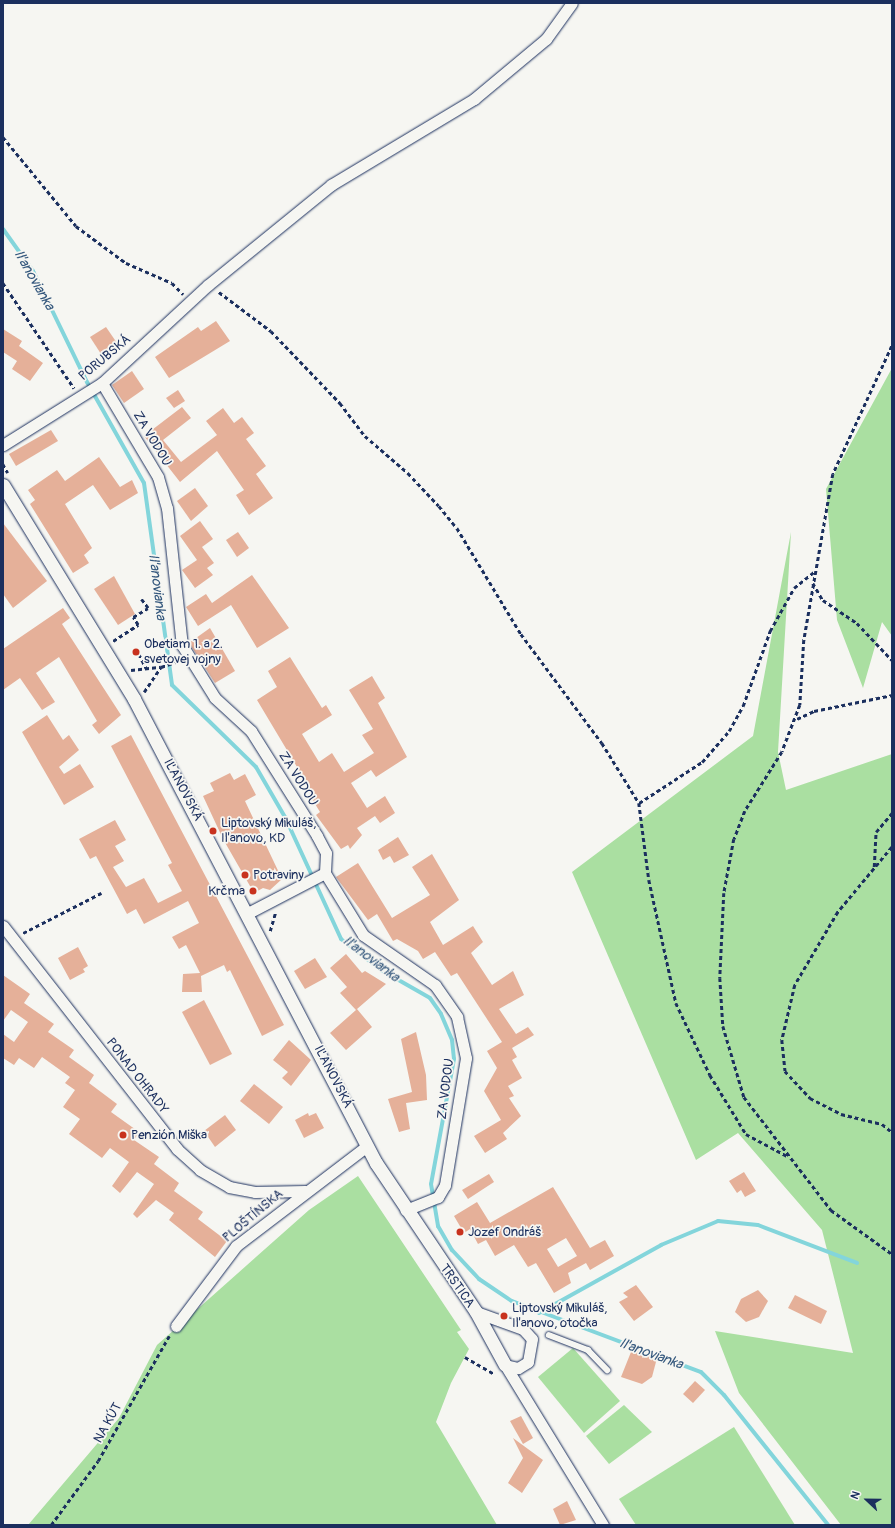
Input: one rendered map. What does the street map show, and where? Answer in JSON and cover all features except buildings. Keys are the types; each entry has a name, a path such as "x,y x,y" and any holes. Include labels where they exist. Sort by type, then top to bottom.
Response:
{"street":[{"name":"PORUBSKÁ","path":"3,445 100,384 208,285 331,185 474,99 546,39 572,3"},
{"name":"ZA VODOU","path":"100,384 158,477 167,508 182,645 215,698 251,731 313,830 326,853 322,875 363,935 435,985 457,1017 464,1047 464,1070 445,1185 438,1197 405,1210"},
{"name":"IĽANOVSKÁ","path":"3,485 117,670 248,914 367,1146 405,1210"},
{"path":"248,914 322,875"},
{"name":"PONAD OHRADY","path":"3,926 176,1149 200,1170 229,1187 255,1192 305,1191"},
{"name":"PLOŠTÍNSKA","path":"176,1326 236,1246 305,1191 367,1146"},
{"name":"TRSTICA","path":"405,1210 476,1312 505,1365"},
{"path":"476,1312 523,1330 532,1339 528,1362 518,1368 505,1365"},
{"path":"505,1365 603,1525"}],"lane":[{"path":"549,1335 588,1350 607,1370"}],"path":[{"path":"3,137 76,226 126,263 178,287 187,304"},
{"path":"3,283 83,395"},
{"path":"208,285 271,331 340,403 365,436 408,473 457,528 522,634 572,698 639,803 650,887 676,1003 710,1075 746,1134 787,1156"},
{"path":"892,346 833,474 812,582 797,719 774,769 746,811 734,839 724,893 720,978 723,1026 737,1081 744,1097 787,1156 831,1210 892,1254"},
{"path":"639,803 702,762 729,731 743,706 770,631 794,588 814,572"},
{"path":"812,582 823,600 858,622 892,660"},
{"path":"113,641 138,625 133,617 148,608 141,598"},
{"path":"139,654 146,668"},
{"path":"134,675 130,669 162,666 175,662"},
{"path":"141,687 144,693 162,666"},
{"path":"797,719 814,711 892,695"},
{"path":"874,868 876,832 892,813"},
{"path":"892,847 838,912 795,986 782,1040 785,1072 810,1098 841,1114 882,1124 892,1132"},
{"path":"28,930 101,893"},
{"name":"NA KÚT","path":"51,1525 98,1462 176,1326"},
{"path":"466,1357 505,1381 516,1383"}],"green space":[{"path":"892,368 892,636 882,622 863,688 837,620 826,489"},
{"path":"791,532 778,752 786,790 892,754 892,1525 841,1525 739,1393 715,1331 853,1353 822,1230 738,1133 696,1160 572,872 753,736"},
{"path":"358,1176 461,1330 457,1332 469,1349 451,1383 436,1422 497,1525 28,1525 119,1418 157,1345 309,1210"},
{"path":"573,1348 620,1401 584,1433 538,1377"},
{"path":"624,1405 652,1432 609,1464 586,1436"},
{"path":"734,1427 795,1525 636,1525 619,1499"}],"waterway":[{"name":"Iľanovianka","path":"3,229 33,271 87,382 144,483 172,685 256,767 285,817 341,939 381,970 430,998 441,1014 452,1040 454,1059 431,1184 438,1226 452,1250 479,1279 512,1301 701,1372 724,1395 828,1525"},
{"path":"539,1313 661,1245 718,1221 758,1225 857,1263"}],"place":[{"name":"Obetiam 1. a 2. svetovej vojny","path":"136,652"},
{"name":"Liptovský Mikuláš, Iľanovo, KD","path":"213,831"},
{"name":"Potraviny","path":"245,875"},
{"name":"Krčma","path":"253,891"},
{"name":"Penzión Miška","path":"123,1135"},
{"name":"Jozef Ondráš","path":"460,1232"},
{"name":"Liptovský Mikuláš, Iľanovo, otočka","path":"504,1316"}]}
